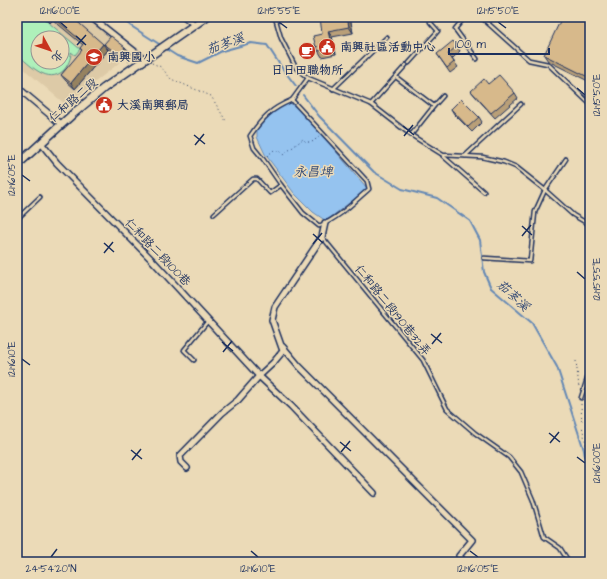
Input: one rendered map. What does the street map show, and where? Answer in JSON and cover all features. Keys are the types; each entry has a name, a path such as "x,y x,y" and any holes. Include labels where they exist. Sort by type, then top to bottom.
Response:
{"main road":[{"name":"仁和路二段","path":"17,165 61,124 104,88 206,17"}],"street":[{"path":"91,17 144,59"},
{"path":"185,17 195,25"},
{"path":"17,87 61,124"},
{"name":"仁和路二段100巷","path":"41,143 57,163 153,261 259,376 291,406 374,493"},
{"path":"325,223 322,237 275,307 272,320 282,347 298,366 472,540 459,556 464,562"},
{"path":"187,468 180,462 180,456 222,413 238,400 259,376 279,357 283,351 282,347"}],"lane":[{"path":"275,17 281,38 296,68 308,78 371,104 411,134 443,155 484,192"},
{"path":"371,104 438,31 430,22 435,17"},
{"path":"465,17 455,29 477,59"},
{"path":"481,17 529,60 548,64 590,104"},
{"path":"332,89 387,37"},
{"path":"396,77 434,106"},
{"path":"292,100 367,181 369,189 346,210 319,226 303,213 281,185 254,148 250,136 257,125 272,110 292,100 308,78"},
{"path":"411,134 443,96"},
{"path":"464,156 521,104"},
{"path":"443,155 482,157 504,162 516,167 573,215 590,225"},
{"path":"484,258 530,261 536,212 545,190 566,159"},
{"path":"214,214 253,180 256,179 270,194 281,185"},
{"path":"17,219 40,197"},
{"name":"仁和路二段190巷32弄","path":"322,237 423,360 447,409 475,433 509,457 522,472 533,500 544,537 560,548 569,562"},
{"path":"194,360 184,350 208,321"},
{"path":"581,398 590,370"}],"path":[{"path":"128,60 134,56"},
{"path":"144,59 159,66 171,79 211,96 226,121"},
{"path":"263,159 274,150 283,155 303,139 306,142 312,142 323,134"},
{"path":"576,361 581,398 582,426 590,464"}],"shaded area":[{"name":"南興國小","path":"17,17 88,17 133,52 66,105 17,63"}],"green space":[{"path":"17,17 42,17 57,30 30,30 30,65 17,54"},
{"path":"70,41 80,49 75,55 71,52 70,57"},
{"path":"36,70 64,70 52,76"}],"water":[{"name":"永昌埤","path":"289,102 304,114 367,188 326,221 313,212 294,193 265,154 257,137 257,130 273,112"}],"building":[{"path":"53,17 72,17 103,44 71,83 61,75 65,70 70,70 70,64 82,50 80,48 84,43"},
{"path":"320,17 347,17 349,27 328,31 332,48 318,51 313,36 322,34"},
{"path":"562,17 590,17 590,78 544,55"},
{"path":"111,36 125,47 119,55 104,44"},
{"path":"453,41 457,46 448,54 454,62 447,68 437,54"},
{"path":"499,75 515,93 491,113 471,91 484,79 488,84"},
{"path":"461,99 479,117 468,127 451,109"}],"waterway":[{"name":"茄苳溪","path":"120,17 159,44"},
{"name":"茄苳溪","path":"166,49 177,56 198,63 222,51 251,43 267,45 296,86"},
{"name":"茄苳溪","path":"303,95 319,116 374,172 402,189 437,198 470,221 480,240 484,272 491,288 532,323 557,367 584,450 590,490"}],"place":[{"name":"南興社區活動中心","path":"327,47"},
{"name":"日日田職物所","path":"307,51"},
{"name":"南興國小","path":"94,57"},
{"name":"大溪南興郵局","path":"104,105"}]}
